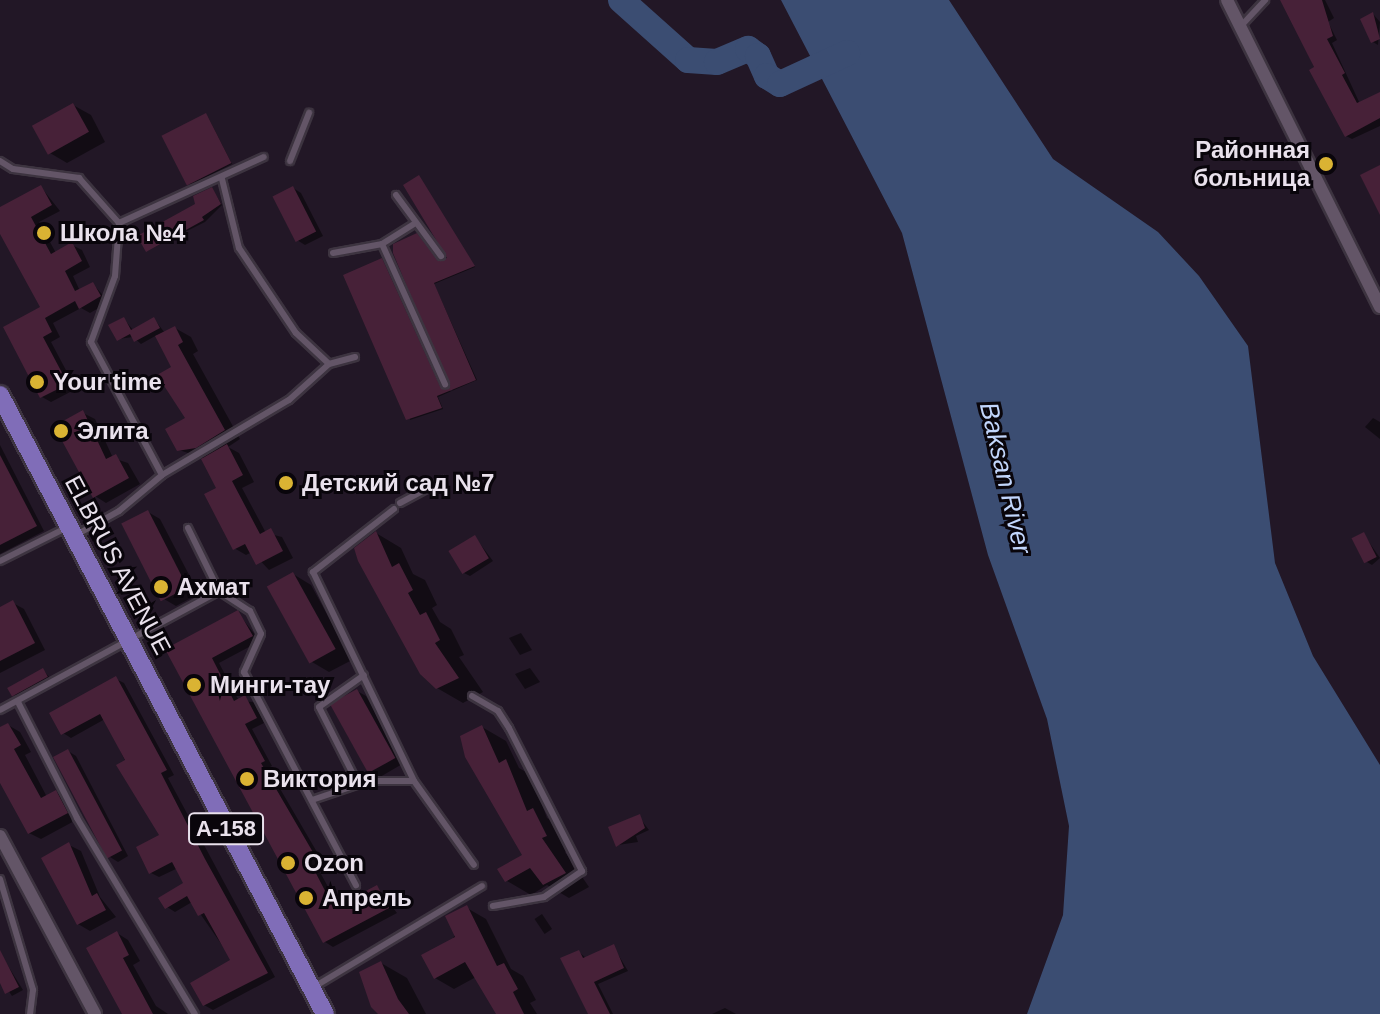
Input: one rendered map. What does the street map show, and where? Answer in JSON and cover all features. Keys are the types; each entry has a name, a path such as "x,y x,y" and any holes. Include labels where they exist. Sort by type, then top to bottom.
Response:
{"main road":[{"name":"ELBRUS AVENUE","path":"0,395 325,1014"}],"street":[{"path":"1227,0 1380,307"},
{"path":"0,836 95,1014"}],"lane":[{"path":"1240,27 1265,0"},
{"path":"290,161 309,113"},
{"path":"119,223 222,179 264,157"},
{"path":"0,161 25,172 79,178 119,223 115,276 91,342 162,475"},
{"path":"222,179 239,248 296,333 329,364"},
{"path":"396,195 441,256"},
{"path":"333,253 382,244 416,223"},
{"path":"382,244 445,384"},
{"path":"0,561 119,511 162,475 289,400 329,364 355,357"},
{"path":"400,503 443,480"},
{"path":"394,509 313,572 414,781 474,865"},
{"path":"188,528 219,591 241,600 261,634 244,672 356,885"},
{"path":"0,710 131,642 219,591"},
{"path":"358,784 319,707 364,675"},
{"path":"472,696 498,711 509,728 582,871 544,897 493,906"},
{"path":"18,702 77,818 195,1014"},
{"path":"312,800 358,784 414,781"},
{"path":"0,879 33,990 30,1014"},
{"path":"311,989 482,886"}],"water":[{"name":"Baksan River","path":"781,0 949,0 1053,159 1158,232 1199,276 1248,346 1275,563 1313,656 1380,765 1380,1014 1027,1014 1063,915 1069,826 1047,719 988,555 902,233"}],"building":[{"path":"1280,0 1322,0 1333,36 1327,39 1345,73 1342,75 1357,103 1380,92 1380,118 1345,137 1309,70 1314,67"},
{"path":"1373,12 1380,39 1371,43 1360,19"},
{"path":"73,103 89,132 48,155 32,126"},
{"path":"206,113 231,163 187,186 161,136"},
{"path":"1380,165 1380,215 1360,175"},
{"path":"419,175 475,266 434,283 476,380 437,396 442,408 406,420 343,275 382,258 440,386 449,388 393,253 393,244 417,233 438,261 447,258 403,185"},
{"path":"41,185 52,205 31,217 51,254 72,242 82,261 65,271 75,291 93,282 101,296 79,309 75,301 45,318 52,332 43,337 68,384 40,398 3,327 40,307 0,234 0,207"},
{"path":"293,186 316,231 296,242 273,196"},
{"path":"212,187 221,204 202,217 204,220 146,252 137,236 195,204 193,196"},
{"path":"124,317 131,330 154,317 160,328 134,342 130,334 117,341 108,325"},
{"path":"175,326 183,342 178,345 225,430 196,448 177,451 165,429 185,418 157,375 171,367 155,336"},
{"path":"83,410 106,459 116,454 129,478 93,498 54,426"},
{"path":"227,444 243,475 232,481 260,534 271,528 283,551 256,565 245,544 233,550 204,494 216,488 201,459"},
{"path":"0,455 37,526 0,545"},
{"path":"148,510 187,588 161,601 121,524"},
{"path":"376,531 392,567 399,563 413,590 408,593 420,615 426,612 440,640 435,643 459,678 436,689 420,674 358,561 354,548"},
{"path":"1364,532 1377,557 1364,563 1352,538"},
{"path":"475,535 489,558 462,574 448,551"},
{"path":"293,572 336,649 309,664 267,587"},
{"path":"13,600 35,643 0,661 0,607"},
{"path":"238,610 253,636 212,658 234,701 245,695 257,718 245,724 265,761 261,763 314,854 308,858 334,908 377,885 389,908 323,943 165,649"},
{"path":"43,668 48,677 12,697 7,688"},
{"path":"116,676 167,770 161,773 205,859 268,973 203,1006 190,983 230,960 204,913 198,916 187,896 165,909 158,898 183,883 172,862 149,874 136,847 159,835 116,765 125,760 100,714 61,735 49,713"},
{"path":"357,689 395,758 368,773 330,704"},
{"path":"8,723 21,745 14,749 41,798 56,790 68,813 28,834 0,783 0,727"},
{"path":"482,725 499,763 506,759 527,811 533,808 547,836 542,838 566,873 543,885 530,868 505,882 497,869 522,855 465,757 460,736"},
{"path":"68,749 122,851 107,859 53,757"},
{"path":"640,814 645,828 616,847 608,827"},
{"path":"69,842 92,896 97,893 106,910 77,925 41,858"},
{"path":"467,905 497,966 504,963 518,989 513,992 524,1014 496,1014 465,962 434,979 421,955 455,937 445,916"},
{"path":"117,931 129,955 123,958 153,1014 122,1014 86,948"},
{"path":"614,944 624,968 594,982 610,1014 588,1014 560,958 579,950 583,958"},
{"path":"0,950 19,987 5,994 0,983"},
{"path":"381,961 398,999 409,1014 378,1014 371,1007 359,972"}],"waterway":[{"path":"621,0 688,60 717,62 748,49 758,56 767,76 780,84 847,53"}],"place":[{"name":"Районная больница","path":"1326,164"},
{"name":"Школа №4","path":"44,233"},
{"name":"Your time","path":"37,382"},
{"name":"Элита","path":"61,431"},
{"name":"Детский сад №7","path":"286,483"},
{"name":"Ахмат","path":"161,587"},
{"name":"Минги-тау","path":"194,685"},
{"name":"Виктория","path":"247,779"},
{"name":"Ozon","path":"288,863"},
{"name":"Апрель","path":"306,898"}]}
